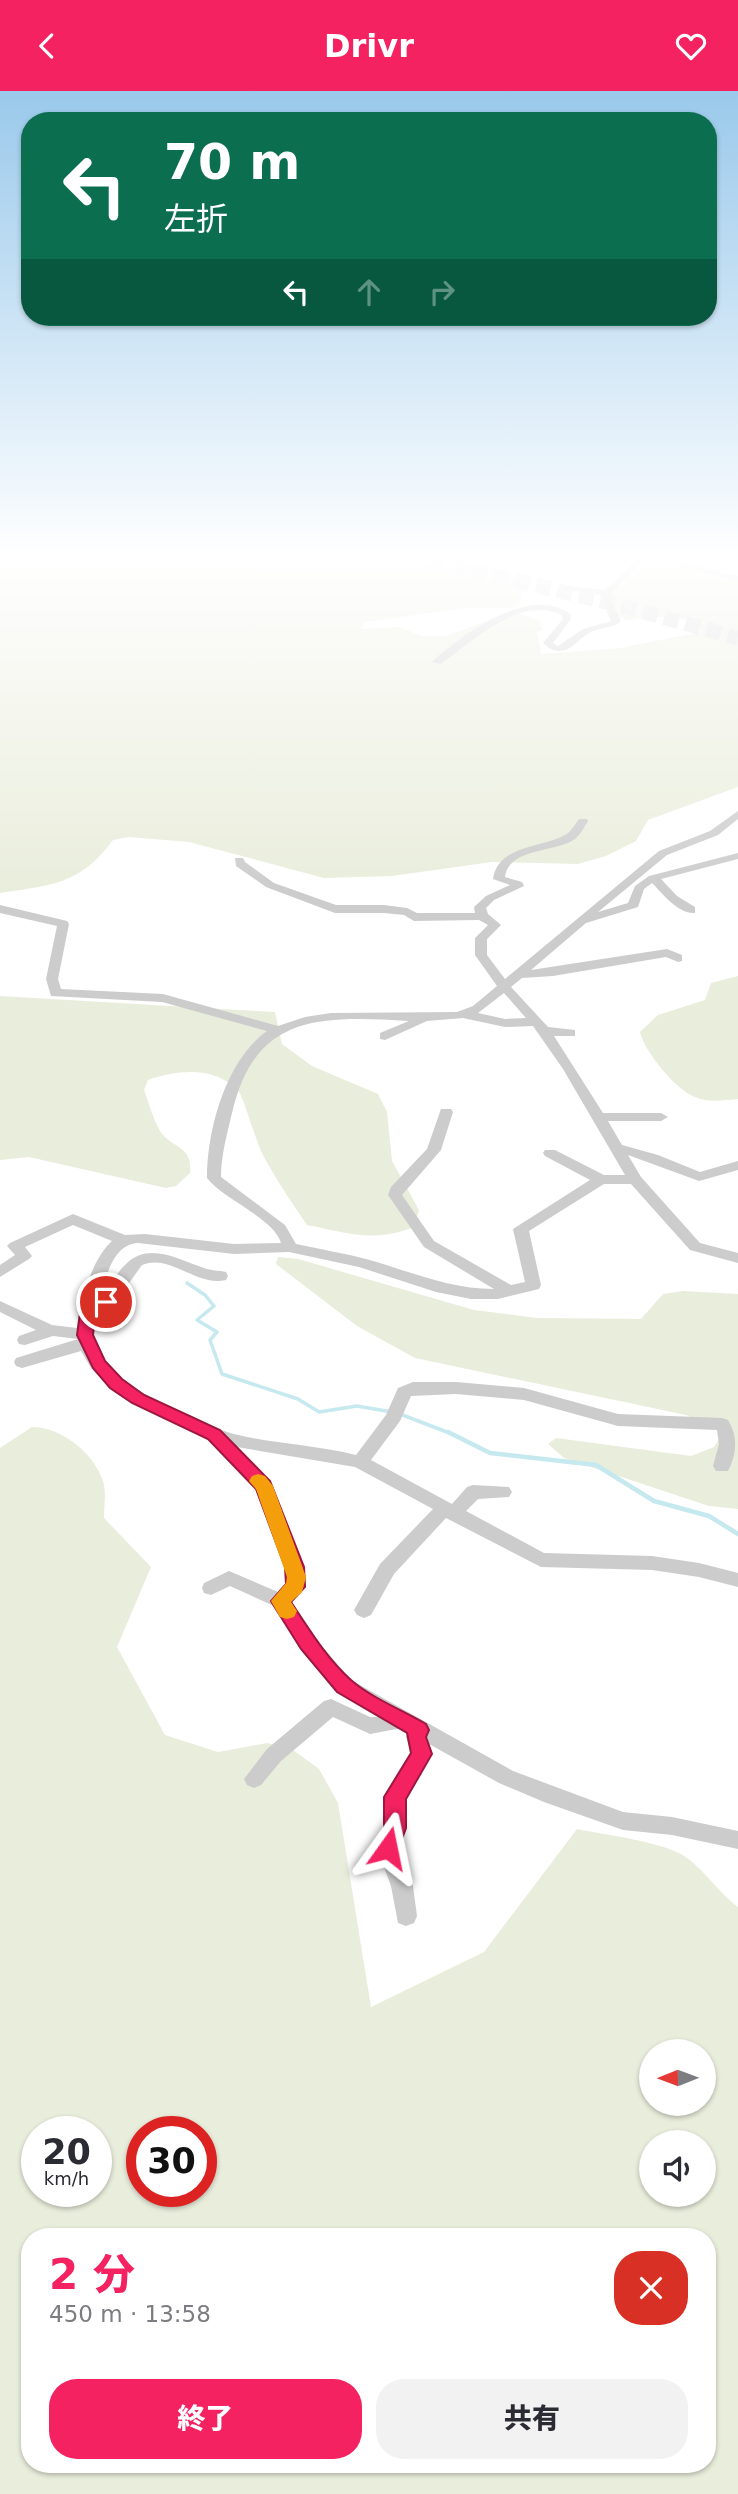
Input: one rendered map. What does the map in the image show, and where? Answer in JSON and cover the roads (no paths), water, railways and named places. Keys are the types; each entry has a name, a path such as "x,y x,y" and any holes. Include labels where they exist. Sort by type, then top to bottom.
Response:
{"street":[{"path":"289,1247 288,1238 279,1227 218,1184 213,1171 240,1068 255,1048 280,1031 336,1016 392,1028 427,1016 463,1014 478,1009 663,853 714,833 738,814"},
{"path":"482,916 480,907 485,902 518,886 499,879 508,861 514,856 571,837 583,821"},
{"path":"583,919 634,905 635,891 643,882 738,856"},
{"path":"239,860 240,864 270,885 335,909 384,909 407,912 414,917 482,916 495,925 480,941 465,941"},
{"path":"653,878 673,898 691,910"},
{"path":"0,909 62,922 52,979 55,993 163,998 280,1031"},
{"path":"480,941 481,955 504,986 540,1026 599,1117 635,1179 695,1247 738,1258"},
{"path":"519,974 553,972 667,953 678,958"},
{"path":"463,1014 570,1033"},
{"path":"446,1112 434,1150 396,1190 395,1195 429,1244 509,1291"},
{"path":"599,1117 661,1117"},
{"path":"618,1148 653,1158 699,1178 738,1165"},
{"path":"550,1153 601,1180 635,1179"},
{"path":"0,1272 24,1256 15,1246 73,1219 123,1240 145,1238 179,1244 271,1249 289,1247 362,1263 471,1294 509,1291 533,1285 532,1270 521,1229 601,1180"},
{"path":"123,1240 110,1253 88,1313 86,1340 106,1374 126,1391 162,1412 214,1434 283,1449 337,1455 360,1462 541,1560 674,1565 738,1580"},
{"path":"88,1313 94,1312 106,1302 133,1266 145,1258 163,1259 203,1276 220,1276"},
{"path":"0,1306 53,1330 86,1340"},
{"path":"26,1340 53,1330"},
{"path":"22,1363 86,1340"},
{"path":"360,1462 396,1413 404,1392 413,1388 443,1387 524,1394 618,1420 722,1424 728,1432 722,1466"},
{"path":"214,1434 264,1486 297,1577 295,1587 281,1601"},
{"path":"364,1610 387,1569 448,1512 473,1492 503,1492"},
{"path":"211,1588 229,1578 281,1601 308,1644 344,1686 506,1777 551,1797 623,1821 672,1826 738,1840"},
{"path":"254,1779 274,1755 331,1707 368,1727 411,1725"},
{"path":"405,1916 402,1886 388,1848 395,1828 395,1797 422,1754 411,1725"}],"waterway":[{"path":"187,1283 205,1295 214,1306 197,1320 217,1332 210,1340 222,1374 298,1399 319,1412 357,1406 392,1412"},
{"path":"400,1414 452,1434"},
{"path":"448,1432 452,1434"},
{"path":"452,1434 490,1453 596,1465 654,1501 709,1516 738,1534"}]}
